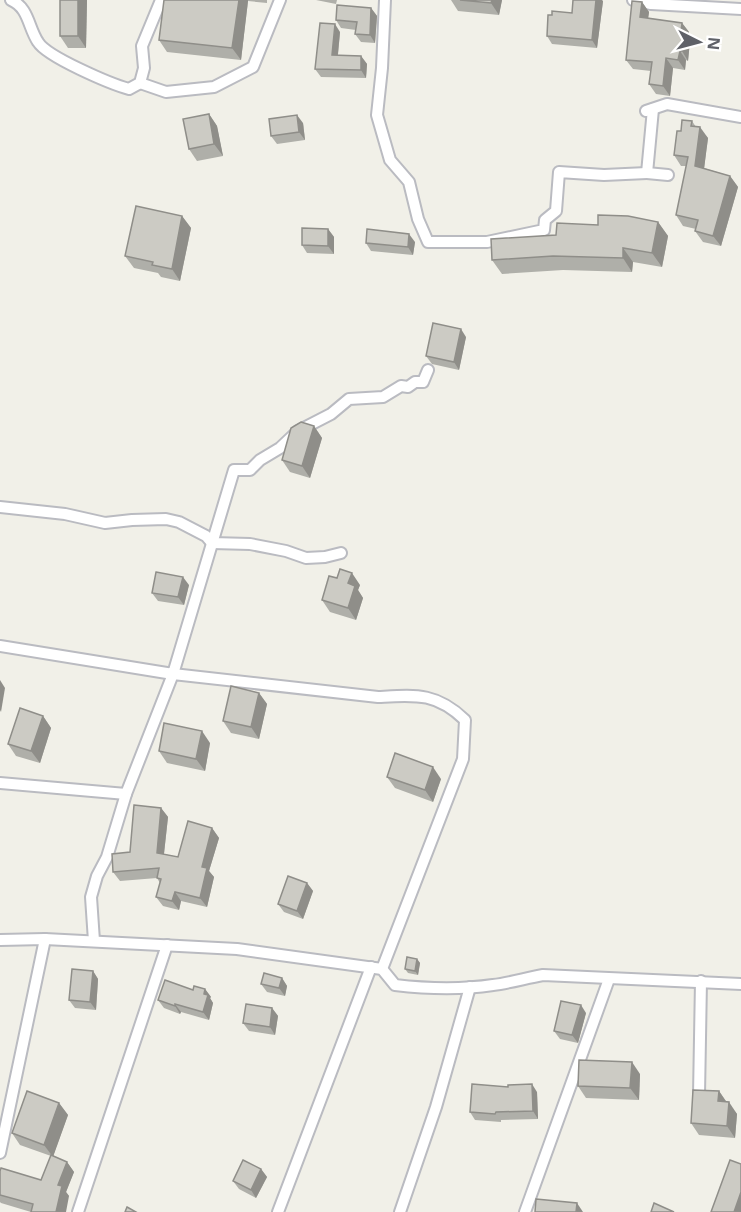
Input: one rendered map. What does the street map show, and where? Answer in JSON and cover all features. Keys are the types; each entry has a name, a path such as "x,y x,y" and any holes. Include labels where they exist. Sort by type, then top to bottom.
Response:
{"street":[{"path":"11,0 23,9 38,44 48,52 110,84 129,89 140,83 144,68 142,46 162,0"},
{"path":"140,83 166,92 214,87 253,67 280,0"},
{"path":"385,0 377,115 390,160 409,182 418,219 428,242 487,242 544,230 545,220 556,211 559,172 668,175"},
{"path":"633,0 651,4 741,9"},
{"path":"647,173 649,110 667,104 741,117"},
{"path":"94,941 91,897 97,876 107,857 126,794 173,674 234,470 250,470 260,460 280,448 298,430 332,414 350,399 383,397 401,386 408,387 414,382 423,382 428,370"},
{"path":"0,507 66,514 105,523 166,519 179,522 206,536 212,543 250,544 286,551 306,558 341,553"},
{"path":"0,646 173,674 378,697 431,698 446,704 465,720 463,759 278,1212"},
{"path":"0,783 126,794"},
{"path":"0,1153 45,939"},
{"path":"0,940 45,939 237,949 376,968 395,985 437,990 494,985 543,975 741,984"},
{"path":"78,1212 167,945"},
{"path":"525,1212 609,979"},
{"path":"699,1095 700,981"},
{"path":"400,1212 436,1107 470,987"}],"building":[{"path":"60,0 78,0 78,36 60,36"},
{"path":"164,0 239,0 232,48 159,40"},
{"path":"460,0 492,0 491,3"},
{"path":"573,0 596,0 592,40 547,36 548,15 552,15 552,11 572,13"},
{"path":"632,1 642,2 640,17 682,23 681,31 684,31 682,51 680,51 678,60 666,58 663,86 649,84 652,62 626,60"},
{"path":"337,5 371,8 370,35 355,34 357,22 336,20"},
{"path":"320,23 335,24 332,55 361,56 361,70 315,69"},
{"path":"209,114 214,144 189,149 183,119"},
{"path":"297,115 299,132 271,136 269,119"},
{"path":"682,120 692,121 691,126 700,127 695,166 730,176 713,236 695,231 698,220 676,215 688,157 674,155 677,131 681,131"},
{"path":"136,206 182,216 172,269 125,256"},
{"path":"598,215 628,216 658,222 652,253 623,248 623,258 553,256 492,260 491,239 556,235 557,223 598,225"},
{"path":"302,228 328,229 328,246 302,245"},
{"path":"367,229 409,234 408,247 366,243"},
{"path":"433,323 461,329 454,362 426,356"},
{"path":"301,422 314,426 302,466 282,460 291,428"},
{"path":"340,569 352,573 348,583 355,586 348,608 322,600 329,576 337,578"},
{"path":"156,572 183,577 178,597 152,593"},
{"path":"231,686 259,693 251,727 223,721"},
{"path":"20,708 43,716 31,751 8,744"},
{"path":"164,723 202,731 196,759 159,751"},
{"path":"395,753 433,767 425,790 387,777"},
{"path":"134,805 161,808 157,853 178,857 188,821 212,828 202,867 207,868 200,898 175,892 172,901 156,897 161,879 157,878 159,868 113,872 112,854 130,852"},
{"path":"288,876 307,883 297,911 278,904"},
{"path":"407,957 417,959 415,971 405,969"},
{"path":"72,969 93,971 90,1002 69,1000"},
{"path":"264,973 282,978 279,988 261,984"},
{"path":"165,980 193,990 194,986 205,989 204,994 208,995 203,1012 158,1000"},
{"path":"561,1001 581,1005 572,1035 554,1031"},
{"path":"246,1004 272,1008 270,1027 243,1023"},
{"path":"579,1060 632,1062 630,1088 578,1086"},
{"path":"472,1084 508,1087 508,1085 532,1084 533,1111 496,1112 495,1114 470,1112"},
{"path":"693,1090 719,1091 718,1101 729,1102 727,1126 691,1123"},
{"path":"27,1091 59,1103 44,1145 12,1133"},
{"path":"51,1155 67,1162 58,1185 62,1186 56,1212 31,1212 33,1204 0,1195 1,1168 41,1180"},
{"path":"243,1160 261,1169 251,1190 233,1181"},
{"path":"730,1160 741,1164 741,1192 734,1212 711,1212"},
{"path":"536,1199 577,1203 576,1212 535,1212"},
{"path":"654,1203 674,1212 651,1212"},
{"path":"127,1207 136,1212 125,1212"}]}
